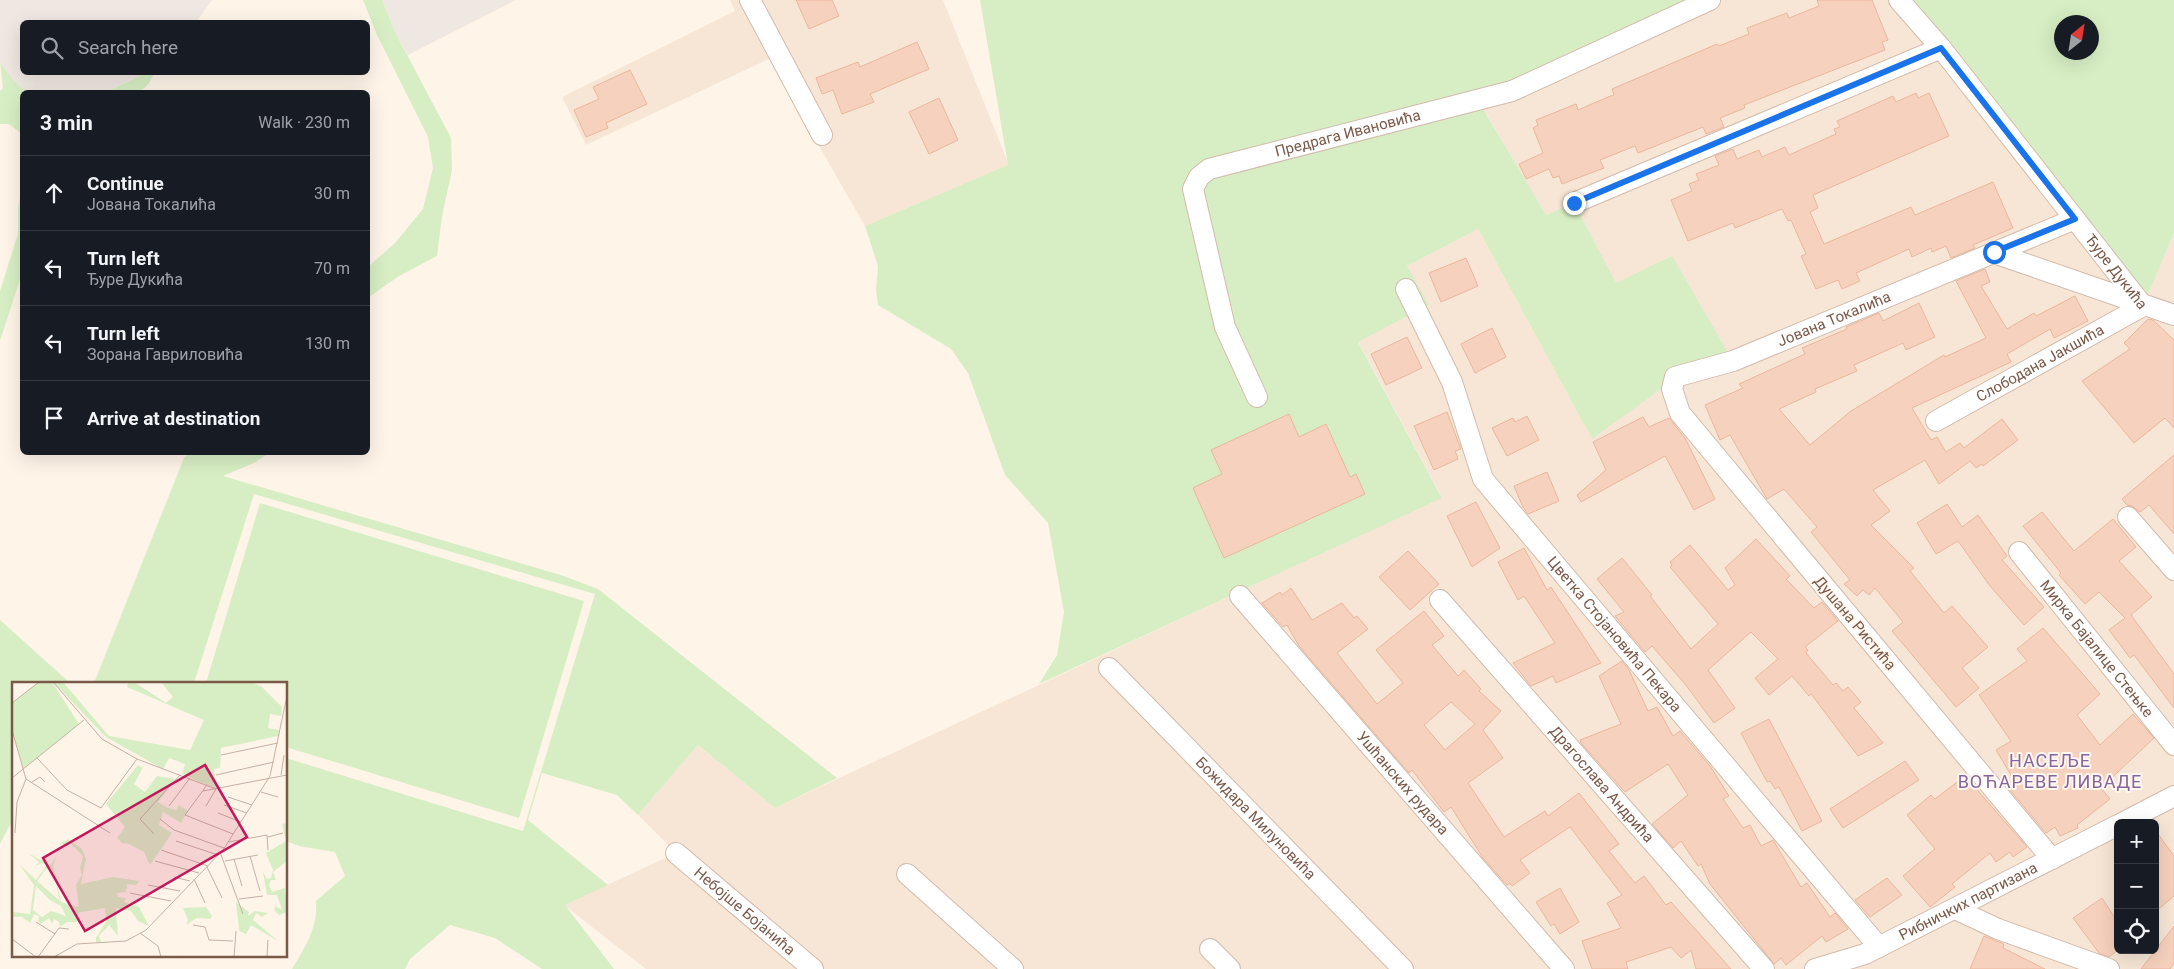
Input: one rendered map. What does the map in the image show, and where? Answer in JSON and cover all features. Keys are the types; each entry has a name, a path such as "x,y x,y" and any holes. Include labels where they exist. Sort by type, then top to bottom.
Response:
{"street":[{"path":"750,0 822,135"},
{"name":"Предрага Ивановића","path":"1257,397 1225,327 1193,189 1199,177 1209,170 1512,91 1710,0"},
{"name":"Ђуре Дукића","path":"1899,0 1941,48 2143,306 2174,315"},
{"path":"1574,203 1941,48"},
{"name":"Јована Токалића","path":"1672,381 1679,376 1733,361 2075,219"},
{"path":"1994,252 2143,306"},
{"name":"Цветка Стојановића Пекара","path":"1406,288 1452,382 1483,478 1878,947"},
{"name":"Слободана Јакшића","path":"1936,421 2143,306"},
{"name":"Душана Ристића","path":"1672,381 1673,397 1680,413 2052,859"},
{"path":"2128,517 2174,570"},
{"name":"Мирка Бајалице Стењке","path":"2019,552 2174,745"},
{"name":"Ушћанских рудара","path":"1240,596 1564,969"},
{"name":"Драгослава Андрића","path":"1440,600 1764,969"},
{"name":"Божидара Милуновића","path":"1109,668 1402,969"},
{"path":"2130,819 2174,796"},
{"name":"Рибничких партизана","path":"1816,969 1850,960 1878,947 2114,827"},
{"name":"Небојше Бојанића","path":"676,853 813,969"},
{"path":"907,874 1014,969"},
{"path":"1955,909 1998,929 2110,969"},
{"path":"1210,949 1230,969"}],"shaded area":[{"path":"0,0 212,0 197,20 20,20 20,75 143,75 110,90 25,90 13,80 0,62"},
{"path":"382,0 516,0 408,55 395,32"},
{"path":"730,0 943,0 1009,165 865,226 769,59 586,145 562,97 735,11"},
{"path":"1710,0 1908,0 2159,268 2174,233 2174,969 646,969 564,905 676,853 638,815 698,745 775,808 1442,497 1358,341 1429,306 1407,266 1478,229 1592,439 1615,283 1574,203 1546,216 1481,104"}],"green space":[{"path":"363,0 382,0 395,32 451,138 452,170 442,216 437,256 399,276 370,296 370,265 395,243 423,209 433,168 428,137 377,35"},
{"path":"980,0 1710,0 1481,105 1546,215 1574,203 1616,283 1672,256 1733,361 1672,381 1592,439 1478,229 1407,266 1429,305 1358,342 1442,498 1039,684 1057,655 1064,612 1048,523 1005,475 968,373 951,349 878,305 876,290 878,266 865,226 1008,165"},
{"path":"1908,0 2174,0 2174,233 2143,306"},
{"path":"0,62 13,80 25,90 20,90 20,132 9,124 0,124 0,91 3,88"},
{"path":"143,75 153,75 146,87 141,90 110,90"},
{"path":"20,198 20,279 0,341 0,291 18,234"},
{"path":"188,455 266,455 254,463 223,476 561,575 598,589 837,778 775,808 698,745 638,815 617,795 542,773 528,820 608,885 565,905 614,969 542,969 495,938 450,925 410,959 405,969 292,969 313,929 316,901 345,876 335,852 299,846 288,842 288,759 523,831 595,594 254,494 194,682 94,682 184,458"},
{"path":"260,503 584,601 519,818 288,748 288,682 206,682"},
{"path":"0,620 69,682 12,682 12,821 0,844"}],"building":[{"path":"796,0 832,0 839,16 809,29"},
{"path":"1817,0 1872,0 1888,40 1882,42 1885,50 1744,105 1745,108 1720,118 1724,127 1706,134 1703,127 1638,153 1635,146 1600,160 1604,168 1562,184 1559,176 1553,178 1549,169 1526,179 1519,164 1543,153 1533,128 1538,125 1536,120 1576,104 1578,110 1614,95 1612,89 1717,44 1719,46 1749,34 1747,28 1787,13 1789,18 1819,6"},
{"path":"917,42 929,69 870,94 874,102 842,114 833,90 822,94 816,78 858,62 860,67"},
{"path":"630,70 647,104 606,123 608,128 586,137 574,110 599,99 593,87"},
{"path":"1916,93 1918,98 1929,93 1949,136 1813,195 1818,208 1810,212 1824,244 1911,207 1915,215 1993,182 2013,228 1973,245 1975,248 1951,258 1946,246 1932,252 1931,248 1912,257 1909,249 1856,273 1860,281 1842,289 1838,280 1816,289 1801,256 1806,254 1791,220 1788,221 1782,209 1735,228 1733,223 1688,241 1671,200 1692,191 1689,184 1699,180 1696,174 1719,165 1715,156 1733,149 1737,159 1759,150 1762,157 1785,147 1789,155 1836,134 1834,129 1840,127 1837,121 1893,96 1896,102"},
{"path":"939,98 958,140 929,154 909,112"},
{"path":"1466,258 1478,286 1441,302 1429,273"},
{"path":"1985,269 1990,282 1981,286 2007,329 2034,313 2036,316 2075,296 2088,321 2054,338 2050,329 2007,354 2011,362 1912,408 1931,440 1937,437 1946,452 1960,443 1964,448 2002,419 2018,440 1983,466 1982,464 1976,468 1970,461 1939,484 1925,460 1873,490 1890,511 1871,525 1914,568 1910,571 1944,613 1952,606 1988,647 1962,668 1979,688 1956,707 1892,631 1903,622 1875,588 1869,595 1863,590 1857,596 1844,584 1850,580 1811,532 1817,527 1784,489 1767,499 1730,435 1720,440 1705,405 1743,388 1739,384 1805,354 1802,348 1847,329 1846,327 1879,313 1883,321 1919,303 1935,337 1906,350 1903,343 1854,365 1857,371 1815,389 1816,392 1779,409 1810,445 1851,411 1944,355 1945,357 1986,338 1956,281"},
{"path":"2148,319 2153,320 2174,340 2174,428 2165,418 2134,443 2082,381 2130,349 2124,343"},
{"path":"1492,328 1506,357 1475,373 1461,344"},
{"path":"1407,337 1422,368 1386,385 1371,354"},
{"path":"1447,412 1461,449 1455,451 1458,459 1434,470 1414,426"},
{"path":"1289,414 1299,437 1326,424 1350,477 1356,474 1365,494 1224,558 1193,488 1222,474 1211,450"},
{"path":"1527,416 1539,440 1507,456 1492,428 1513,418 1515,422"},
{"path":"1643,417 1649,427 1669,418 1685,438 1715,499 1694,510 1665,456 1581,502 1577,495 1606,470 1593,442"},
{"path":"2174,455 2174,534 2149,505 2140,512 2127,505 2122,499"},
{"path":"1547,472 1559,501 1528,514 1514,486"},
{"path":"1476,502 1500,548 1472,567 1447,516"},
{"path":"1947,504 1962,527 1978,515 2007,556 2002,560 2044,607 2024,625 1990,586 1958,541 1936,554 1917,523"},
{"path":"2042,512 2074,551 2113,519 2136,547 2119,561 2152,597 2131,615 2174,674 2174,708 2134,655 2130,658 2109,630 2125,618 2099,592 2085,604 2059,575 2061,573 2023,526"},
{"path":"1756,539 1790,576 1786,579 1814,608 1822,602 1838,621 1805,647 1808,650 1806,653 1833,685 1836,683 1843,691 1848,687 1861,702 1854,708 1883,743 1858,756 1811,694 1809,696 1792,676 1769,695 1755,678 1778,659 1751,632 1708,670 1735,708 1714,723 1685,684 1652,646 1645,652 1615,616 1624,612 1597,579 1622,558 1652,595 1650,596 1691,649 1718,624 1670,567 1672,565 1670,562 1690,545 1728,590 1735,585 1725,568"},
{"path":"1524,548 1547,590 1551,587 1601,663 1556,683 1553,676 1531,686 1513,663 1555,643 1524,596 1518,600 1498,562"},
{"path":"1408,551 1439,584 1410,610 1379,577"},
{"path":"1291,588 1312,620 1342,603 1354,618 1357,616 1368,629 1337,653 1377,704 1403,683 1376,650 1424,611 1444,636 1432,645 1458,676 1464,670 1481,689 1479,691 1501,711 1483,730 1503,758 1468,783 1504,837 1545,811 1548,816 1579,793 1619,844 1609,851 1635,883 1644,876 1666,905 1671,902 1731,969 1696,969 1691,950 1681,958 1671,947 1626,962 1628,969 1592,969 1582,941 1621,928 1607,903 1622,895 1570,827 1520,860 1530,873 1512,886 1510,883 1507,885 1483,858 1451,807 1444,812 1412,770 1409,773 1299,646 1287,625 1283,627 1262,603 1280,592 1282,595","holes":["1451,702 1475,724 1445,750 1424,725"]},
{"path":"2043,628 2100,694 2077,715 2100,745 2133,714 2154,738 2101,788 2110,799 2077,825 2078,828 2060,836 2055,827 2046,833 2010,790 2017,785 1996,750 2011,741 1979,695 2027,661 2017,649"},
{"path":"1622,661 1629,670 1648,711 1657,707 1673,736 1680,731 1710,766 1729,796 1723,799 1743,828 1750,825 1761,846 1773,840 1801,887 1807,883 1830,917 1835,913 1848,929 1826,942 1822,936 1786,965 1781,958 1774,964 1710,884 1701,864 1698,866 1681,841 1673,848 1652,824 1688,795 1668,764 1625,792 1581,743 1580,740 1621,724 1599,676"},
{"path":"1769,719 1822,821 1802,831 1779,787 1775,789 1770,781 1767,782 1741,733"},
{"path":"1905,761 1919,780 1843,828 1830,809"},
{"path":"1965,776 2027,847 2013,857 2010,852 1996,862 1990,853 1952,884 1955,887 1930,907 1903,876 1935,849 1907,815 1931,795 1935,799"},
{"path":"2159,835 2174,856 2174,896 2159,909"},
{"path":"1887,878 1902,895 1870,917 1855,900"},
{"path":"1560,888 1579,922 1560,934 1554,924 1551,926 1536,902"},
{"path":"2102,898 2114,917 2114,953 2109,957 2099,953 2073,918"},
{"path":"2174,926 2174,963 2170,969 2141,969 2153,954 2159,954 2159,946"},
{"path":"1984,936 2004,944 2003,948 2045,969 1970,969"}],"district":[{"name":"НАСЕЉЕ ВОЋАРЕВЕ ЛИВАДЕ","path":"2050,771"}],"route":[{"path":"1574,203 1941,48 2075,219 1994,252"}]}
